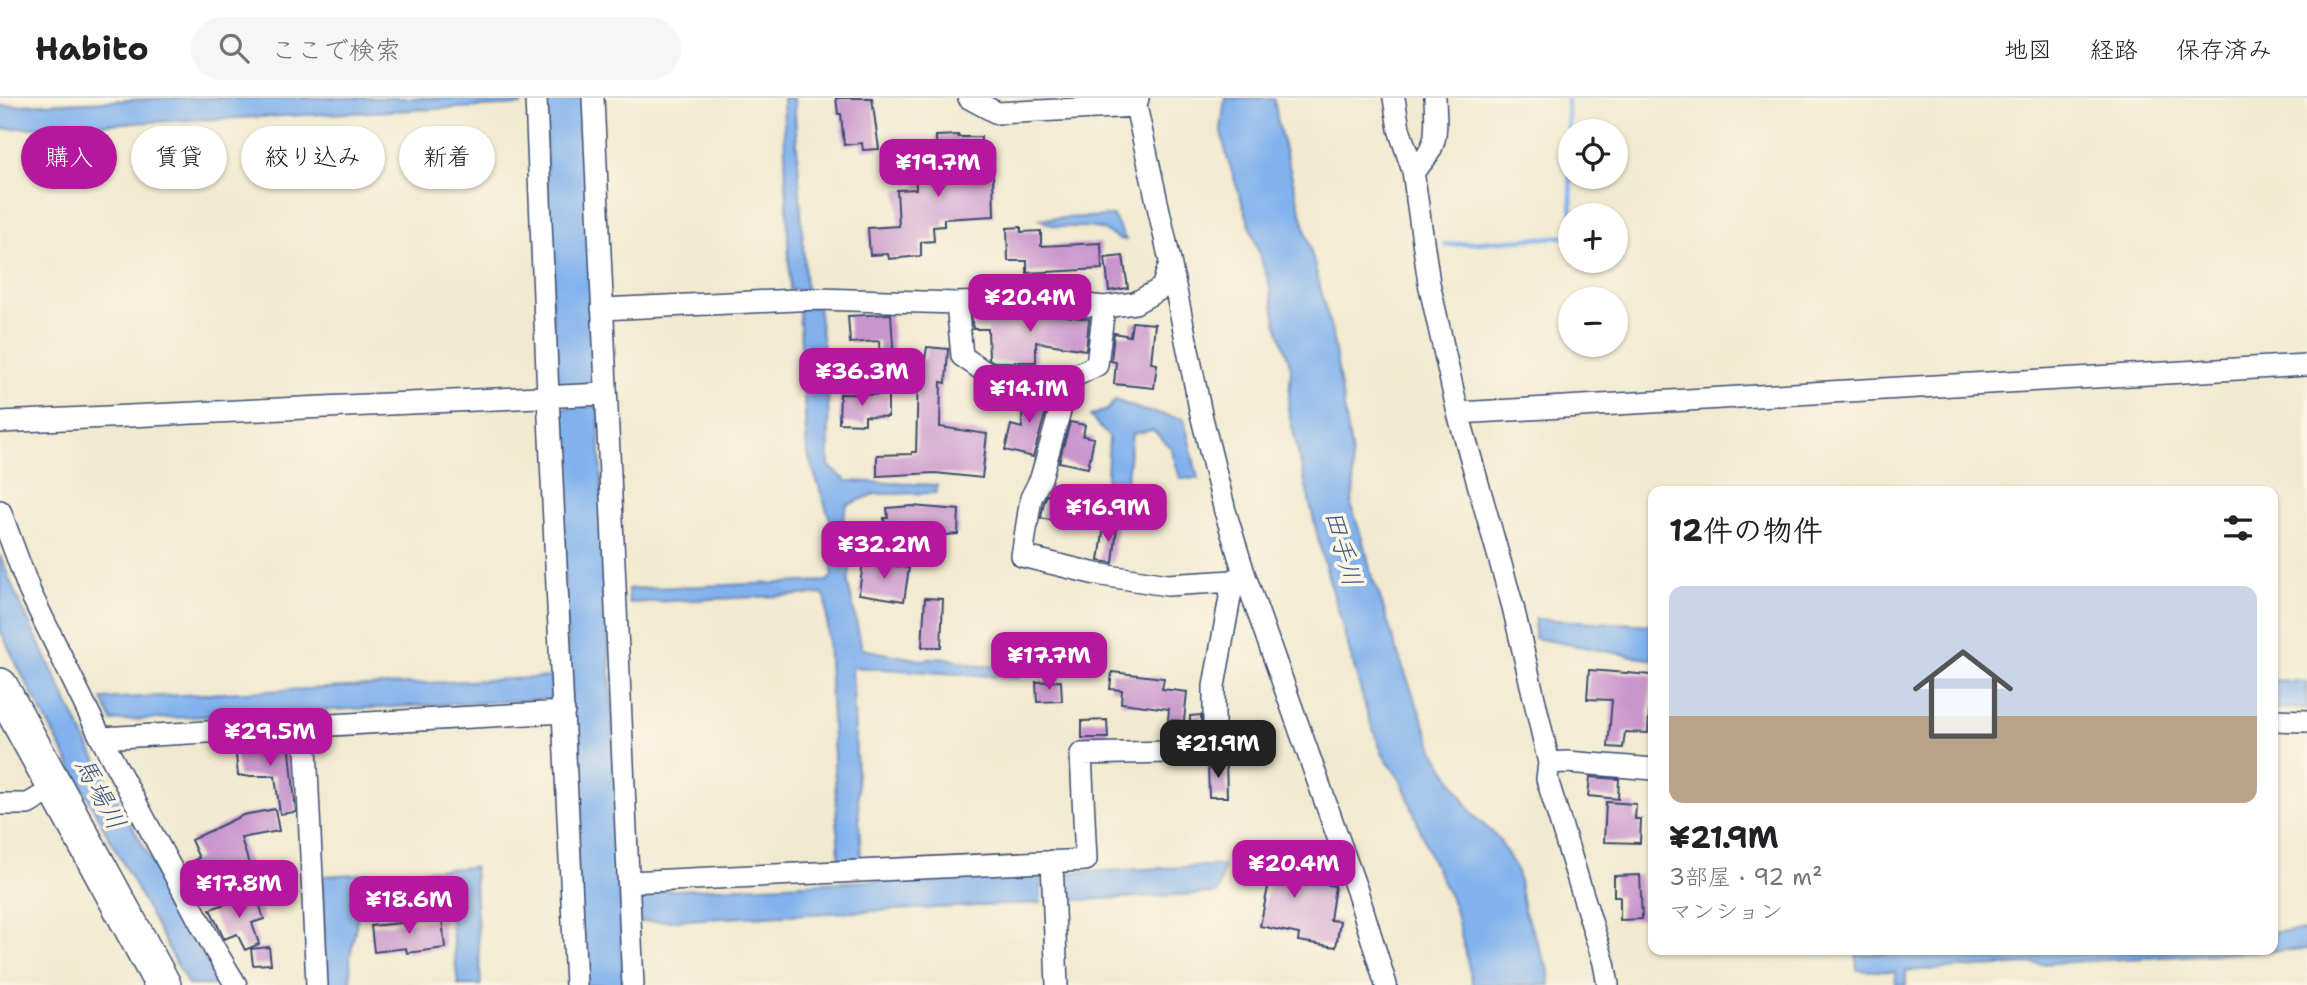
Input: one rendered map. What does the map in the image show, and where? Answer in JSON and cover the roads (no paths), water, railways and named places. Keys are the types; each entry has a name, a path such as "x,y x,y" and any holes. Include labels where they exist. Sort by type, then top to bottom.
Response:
{"highway":[{"path":"0,686 163,985"}],"street":[{"path":"536,98 577,395 629,882 633,985"},
{"path":"576,985 564,712 577,395 602,309 593,98"},
{"path":"969,98 997,113 1136,101 1238,577 1357,891 1386,985"},
{"path":"1394,98 1399,129 1413,172 1429,283 1458,414 1513,607 1549,763 1547,779 1604,963 1608,985"},
{"path":"1413,172 1427,159 1436,135 1435,98"},
{"path":"602,309 817,299 957,303 1040,300 1104,307 1135,303 1162,288 1170,261"},
{"path":"957,303 962,356 1005,386"},
{"path":"1104,307 1097,365 1069,379 1041,478 1031,498 1022,556 1096,574 1167,585 1238,577"},
{"path":"1458,414 2307,365"},
{"path":"0,422 577,395"},
{"path":"0,511 30,592 102,738 236,985"},
{"path":"629,882 1086,860 1081,754 1214,751 1214,686 1238,577"},
{"path":"102,738 564,712"},
{"path":"2278,720 2307,722"},
{"path":"306,726 317,985"},
{"path":"1549,763 1648,769"},
{"path":"0,804 28,803 55,788"},
{"path":"1052,861 1057,985"}],"water":[{"path":"175,98 521,98 521,105 0,129 0,106"},
{"path":"544,98 585,98 597,382 582,383 583,407 598,406 624,985 583,985 557,408 571,407 570,384 555,384"},
{"path":"783,98 794,98 806,290 790,290"},
{"name":"田手川","path":"1225,98 1274,98 1278,123 1332,333 1351,449 1354,489 1351,505 1372,578 1434,750 1473,815 1498,838 1517,870 1524,910 1549,971 1550,985 1473,985 1454,905 1431,858 1402,782 1383,755 1368,716 1321,551 1288,409 1291,368 1276,321 1269,283 1227,157 1221,130"},
{"path":"1113,216 1126,240 1092,227 1054,226 1040,219"},
{"path":"818,307 828,382 829,466 847,481 937,485 936,493 875,494 847,505 843,519 852,555 848,583 862,649 921,660 943,657 979,666 1011,666 1026,653 1068,654 1078,662 1073,665 1048,661 1025,667 1018,678 852,667 861,860 839,861 826,599 822,594 629,603 628,589 827,581 832,576 832,525 807,452 799,308"},
{"path":"1115,400 1142,410 1184,419 1198,479 1180,478 1171,448 1153,430 1132,434 1125,495 1118,503 1106,492 1109,437 1090,416 1107,410"},
{"name":"馬場川","path":"0,555 15,593 87,743 219,985 188,985 19,669 0,630"},
{"path":"1535,619 1648,625 1648,659 1534,638"},
{"path":"551,677 553,699 112,721 102,699"},
{"path":"2278,680 2307,682 2307,709 2278,708"},
{"path":"1224,865 1218,893 1063,901 1062,873"},
{"path":"474,867 481,985 458,985 450,913 427,898 359,909 350,957 351,985 326,985 322,876"},
{"path":"1040,873 1041,903 639,922 637,892"},
{"path":"2307,930 2307,949 2278,951 2278,932"},
{"path":"1856,955 2198,955 1906,971 1906,985 1896,985 1895,972 1857,970"}],"waterway":[{"path":"1567,98 1568,119"},
{"path":"1571,189 1571,203"},
{"path":"1445,245 1558,237"}]}
